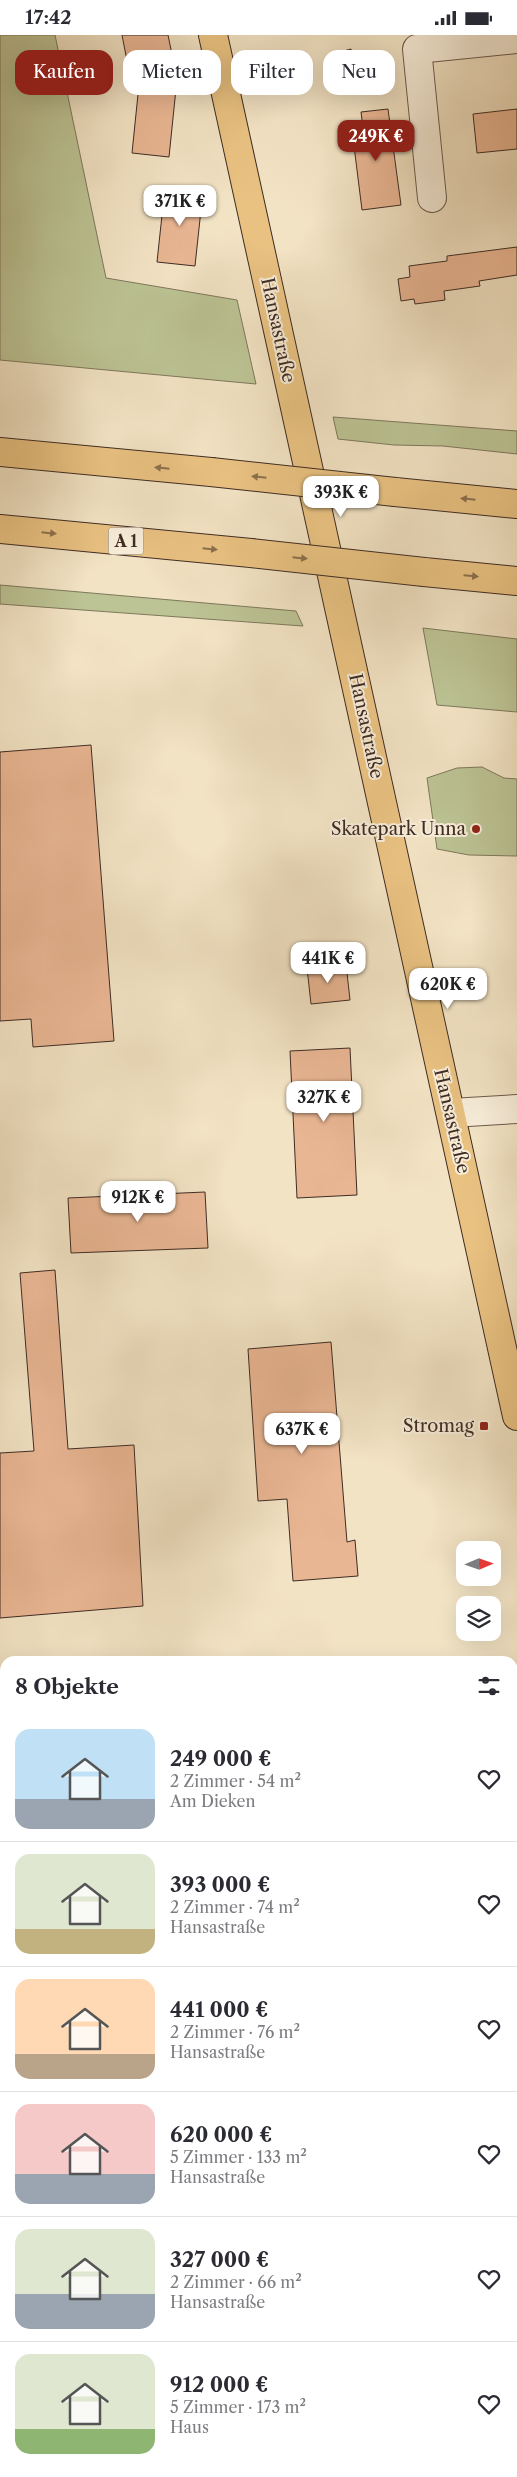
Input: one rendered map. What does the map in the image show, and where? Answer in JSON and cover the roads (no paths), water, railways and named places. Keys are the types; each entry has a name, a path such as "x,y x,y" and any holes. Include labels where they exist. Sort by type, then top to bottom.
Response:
{"main road":[{"name":"Hansastraße","path":"214,35 517,1416"},
{"path":"0,452 517,504"},
{"name":"A 1","path":"0,529 517,581"}],"street":[{"path":"432,198 417,49 517,39"},
{"path":"451,1113 517,1109"}],"place":[{"name":"Skatepark Unna","path":"476,829"},
{"name":"Stromag","path":"484,1426"}]}
